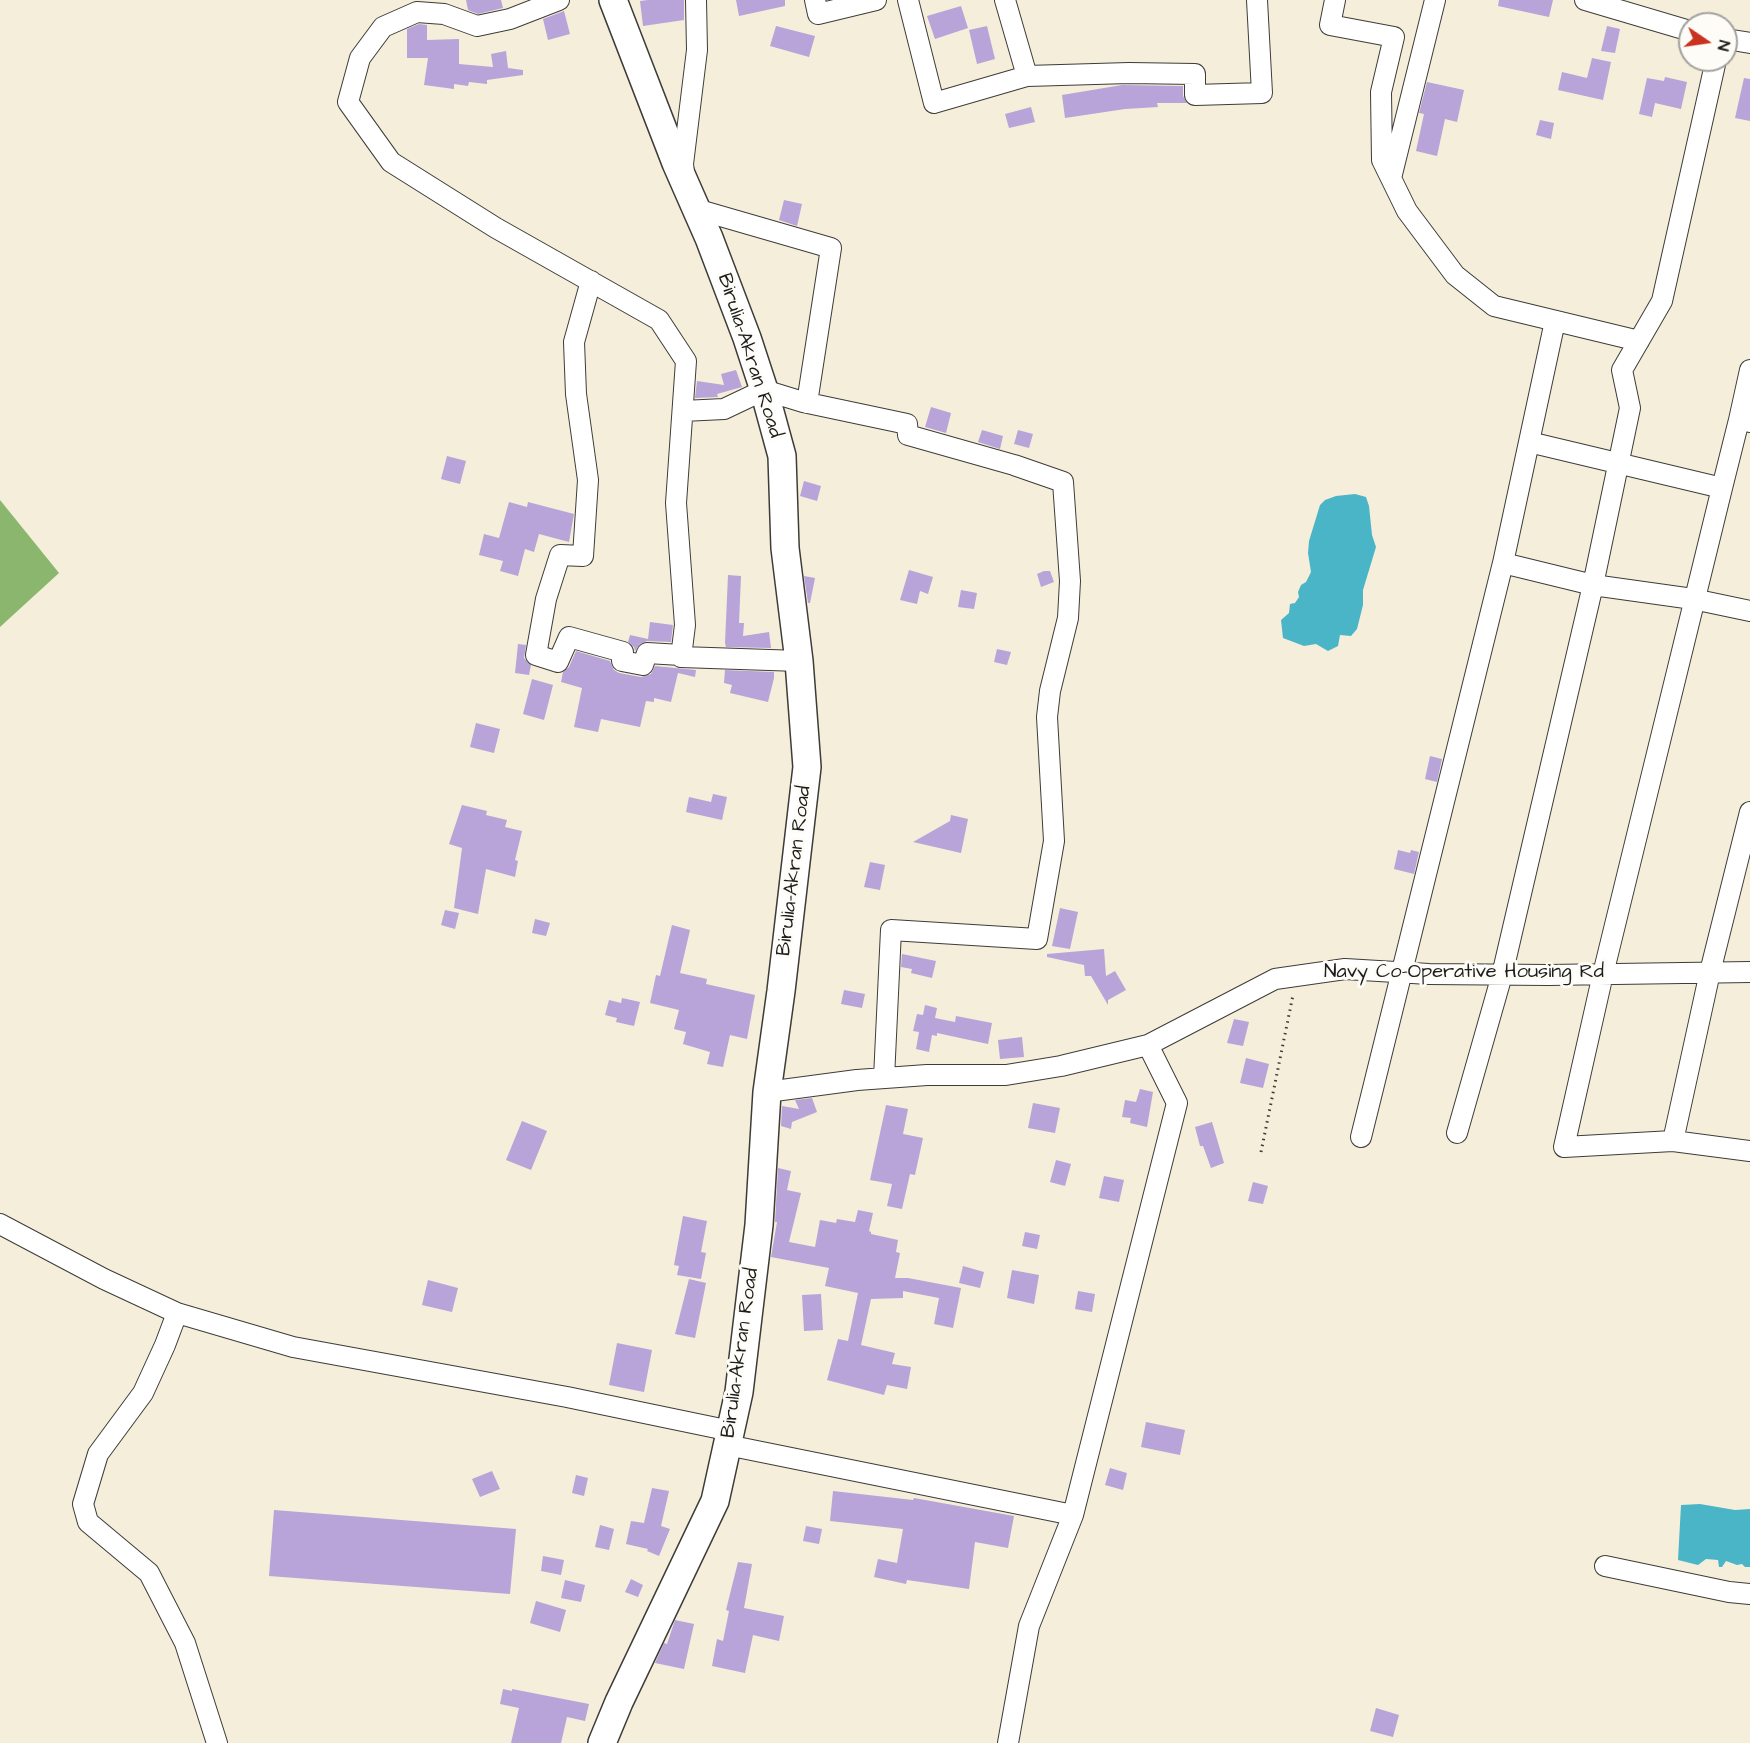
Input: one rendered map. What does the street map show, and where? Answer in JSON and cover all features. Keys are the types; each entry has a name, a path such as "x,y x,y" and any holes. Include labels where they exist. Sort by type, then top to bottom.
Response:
{"street":[{"path":"559,0 510,19 477,26 444,14 417,12 383,27 360,58 348,102 391,162 496,228 659,320 686,361 676,503 685,625 681,655"},
{"name":"Birulia-Akran Road","path":"602,1743 619,1702 715,1501 739,1392 759,1225 767,1092 782,991 807,767 799,661 785,548 782,456 747,338 613,0"},
{"path":"815,0 818,14 876,0"},
{"path":"908,0 934,103 1026,76 1195,74 1195,96 1262,93 1257,0"},
{"path":"1005,0 1026,76"},
{"path":"1335,0 1330,25 1394,37 1381,92 1382,160 1407,212 1455,275 1494,306 1639,341"},
{"path":"1390,178 1435,0"},
{"path":"1585,0 1678,27"},
{"path":"685,184 683,164 697,50 700,4"},
{"path":"1457,1133 1502,975 1593,585 1630,408 1622,370 1662,301 1713,72"},
{"path":"696,209 831,248 807,403"},
{"path":"591,281 574,342 576,394 588,480 583,556 560,555 546,599 536,656 558,662 569,638 623,652 622,661 643,665 647,653 681,655 681,657 799,661"},
{"path":"1361,1137 1503,563 1555,321"},
{"path":"1750,370 1745,421 1722,488 1694,599 1603,974 1564,1147 1673,1141 1750,1151"},
{"path":"683,411 724,409 764,390 807,403 907,424 908,435 1014,465 1063,482 1070,581 1068,618 1050,691 1047,717 1054,841 1037,939 891,930 884,1078"},
{"path":"1529,442 1722,488"},
{"path":"1503,563 1593,585 1694,599 1750,611"},
{"path":"1673,1141 1710,972 1750,812"},
{"name":"Navy Co-Operative Housing Rd","path":"767,1092 884,1078 927,1075 1006,1075 1061,1066 1148,1045 1275,979 1345,969 1401,973 1502,975 1750,972"},
{"path":"1008,1743 1029,1626 1073,1515 1177,1103 1148,1045"},
{"path":"0,1224 104,1279 177,1313 293,1347 567,1397 729,1438 1073,1515"},
{"path":"177,1313 143,1393 98,1454 83,1504 88,1522 149,1573 185,1643 217,1743"},
{"path":"1605,1566 1729,1592 1750,1594"}],"path":[{"path":"1261,1152 1296,976"}],"green space":[{"path":"0,500 59,573 0,627"}],"water":[{"path":"1355,494 1366,497 1376,547 1363,590 1363,605 1357,629 1351,636 1340,635 1338,646 1328,651 1316,644 1304,646 1283,638 1281,620 1289,613 1290,604 1295,603 1299,597 1298,592 1301,585 1306,582 1311,572 1309,541 1320,505 1325,500 1336,496"},
{"path":"1700,1504 1735,1510 1750,1509 1750,1567 1726,1561 1722,1567 1719,1567 1718,1560 1706,1559 1698,1565 1678,1560 1681,1505"}],"building":[{"path":"466,0 501,0 503,8 478,14 468,10"},
{"path":"684,0 684,20 643,26 640,1"},
{"path":"736,0 785,0 785,6 739,16"},
{"path":"1499,0 1553,0 1549,17 1498,6"},
{"path":"961,6 968,28 935,39 927,16"},
{"path":"564,11 570,34 548,40 543,19"},
{"path":"419,24 427,25 427,40 459,39 459,64 493,67 491,54 506,51 508,68 523,70 523,75 487,80 487,84 469,82 468,86 454,84 454,89 424,85 428,58 407,58 407,29"},
{"path":"776,26 815,36 809,57 770,46"},
{"path":"987,26 995,59 977,64 969,30"},
{"path":"1607,26 1620,29 1615,53 1601,51"},
{"path":"1592,58 1611,62 1603,100 1558,90 1562,72 1587,78"},
{"path":"1665,77 1687,82 1681,109 1655,103 1652,117 1639,114 1647,78 1664,81"},
{"path":"1744,78 1750,79 1750,121 1735,118"},
{"path":"1427,82 1464,90 1457,122 1445,119 1437,156 1416,151 1424,114 1419,113"},
{"path":"1122,85 1183,86 1183,96 1187,103 1157,103 1158,107 1125,109 1065,118 1062,95"},
{"path":"1031,107 1035,122 1009,128 1005,114"},
{"path":"1540,120 1554,123 1551,139 1536,135"},
{"path":"784,200 802,204 797,226 779,220"},
{"path":"736,370 742,387 717,394 718,397 695,398 697,381 724,385 721,374"},
{"path":"931,407 951,413 946,433 925,427"},
{"path":"982,430 1003,436 1000,449 978,442"},
{"path":"1018,430 1033,434 1029,448 1014,444"},
{"path":"447,456 466,461 460,484 441,479"},
{"path":"804,481 821,486 817,501 800,496"},
{"path":"509,502 527,507 528,502 574,514 569,542 539,534 534,552 525,549 518,576 500,571 503,561 479,555 484,534 499,538"},
{"path":"909,570 933,577 928,594 920,591 917,604 900,600"},
{"path":"1050,571 1054,582 1041,587 1037,574"},
{"path":"728,575 741,576 739,623 744,623 743,636 769,632 771,648 726,647"},
{"path":"804,576 815,578 810,603 808,603"},
{"path":"961,590 977,593 974,609 958,607"},
{"path":"650,622 673,625 671,642 647,641 640,644 635,651 628,642 630,635 648,639"},
{"path":"518,644 526,645 524,658 531,665 529,675 515,673"},
{"path":"997,649 1011,652 1007,665 994,662"},
{"path":"576,651 610,661 614,670 619,673 641,677 651,674 655,666 696,670 695,677 678,673 671,702 654,698 654,702 646,701 640,727 601,719 598,732 574,727 582,688 561,682 563,672 569,667"},
{"path":"725,670 774,672 768,702 730,693 732,685 724,683"},
{"path":"532,679 553,685 544,720 523,714"},
{"path":"476,723 500,729 494,753 470,747"},
{"path":"1430,756 1442,759 1437,782 1425,779"},
{"path":"713,794 727,797 722,820 686,812 689,797 711,802"},
{"path":"462,805 487,811 486,815 507,820 505,827 522,831 515,860 518,861 515,877 486,869 478,914 454,908 462,848 449,844"},
{"path":"951,815 968,819 961,853 913,842 950,821"},
{"path":"1398,850 1410,853 1411,850 1419,852 1414,874 1394,869"},
{"path":"870,862 885,865 880,890 864,887"},
{"path":"1060,908 1078,912 1070,949 1052,946"},
{"path":"445,910 459,913 455,929 441,925"},
{"path":"535,919 550,923 546,936 532,933"},
{"path":"672,925 690,930 680,973 707,979 706,984 755,995 747,1039 730,1035 723,1067 707,1064 710,1052 683,1044 686,1032 674,1029 679,1010 650,1003 656,975 660,976"},
{"path":"1104,949 1106,976 1115,971 1126,990 1108,1000 1108,1005 1091,976 1085,976 1084,965 1047,957 1047,954"},
{"path":"902,954 936,961 932,978 911,973 912,969 901,967"},
{"path":"844,990 865,994 862,1008 841,1004"},
{"path":"622,998 640,1002 634,1026 616,1022 617,1018 605,1015 609,1000 621,1003"},
{"path":"925,1005 937,1008 935,1018 955,1022 956,1016 992,1023 988,1044 937,1033 937,1036 932,1035 929,1052 916,1049 919,1032 913,1031 917,1014 923,1015"},
{"path":"1234,1019 1249,1022 1243,1046 1227,1043"},
{"path":"1022,1037 1024,1057 1000,1059 998,1040"},
{"path":"1246,1058 1269,1064 1263,1088 1240,1083"},
{"path":"1140,1089 1153,1092 1147,1127 1130,1123 1131,1118 1122,1117 1125,1100 1136,1102"},
{"path":"812,1098 817,1112 792,1122 791,1129 781,1126 782,1106 799,1109 795,1100"},
{"path":"1033,1103 1060,1108 1055,1133 1028,1128"},
{"path":"886,1105 908,1109 903,1134 923,1138 915,1175 910,1174 902,1209 887,1206 892,1184 870,1180"},
{"path":"522,1121 547,1131 531,1170 506,1160"},
{"path":"1212,1122 1224,1163 1211,1168 1203,1146 1200,1146 1195,1127"},
{"path":"1056,1160 1071,1164 1065,1186 1050,1182"},
{"path":"778,1168 791,1171 787,1190 801,1193 789,1242 815,1247 820,1220 836,1223 837,1219 855,1222 858,1210 873,1213 869,1231 871,1234 898,1240 896,1252 900,1253 895,1278 908,1278 961,1288 953,1328 934,1324 939,1298 903,1291 903,1298 871,1299 861,1345 895,1353 892,1364 911,1367 907,1389 887,1385 884,1395 827,1380 838,1339 848,1341 858,1293 825,1286 829,1268 771,1257 777,1222 775,1222"},
{"path":"1104,1176 1124,1180 1119,1202 1099,1198"},
{"path":"1253,1182 1268,1186 1263,1204 1248,1201"},
{"path":"683,1216 707,1221 701,1252 706,1253 701,1279 677,1275 679,1266 674,1265"},
{"path":"1025,1232 1040,1235 1037,1249 1022,1246"},
{"path":"963,1266 984,1272 980,1288 959,1283"},
{"path":"1012,1270 1039,1275 1034,1304 1007,1298"},
{"path":"689,1279 706,1283 695,1338 675,1334"},
{"path":"428,1280 458,1288 452,1312 422,1305"},
{"path":"1078,1291 1095,1294 1092,1312 1075,1309"},
{"path":"821,1294 823,1330 804,1331 802,1295"},
{"path":"617,1343 652,1350 644,1392 609,1385"},
{"path":"1146,1422 1185,1430 1180,1455 1141,1447"},
{"path":"1110,1468 1127,1473 1123,1490 1105,1485"},
{"path":"492,1471 500,1489 480,1497 472,1479"},
{"path":"576,1475 588,1478 584,1496 572,1493"},
{"path":"652,1488 669,1491 661,1526 670,1529 659,1556 647,1551 648,1549 626,1544 631,1521 644,1523"},
{"path":"833,1491 913,1500 914,1498 1014,1516 1008,1548 975,1542 969,1589 907,1580 906,1584 874,1577 878,1559 897,1563 903,1529 830,1521"},
{"path":"274,1510 516,1529 510,1594 269,1576"},
{"path":"600,1525 614,1529 609,1550 595,1547"},
{"path":"806,1526 822,1529 819,1544 803,1541"},
{"path":"543,1556 564,1560 561,1575 541,1571"},
{"path":"738,1562 752,1564 744,1608 784,1616 779,1641 753,1635 745,1673 712,1666 717,1639 723,1641 729,1611 726,1610"},
{"path":"631,1579 643,1585 638,1597 625,1592"},
{"path":"565,1580 585,1585 581,1602 561,1598"},
{"path":"536,1601 566,1610 560,1632 530,1623"},
{"path":"675,1620 694,1624 684,1669 655,1663 664,1643 667,1644"},
{"path":"503,1689 589,1704 585,1721 567,1717 561,1743 511,1743 519,1708 500,1704"},
{"path":"1376,1708 1399,1715 1393,1737 1370,1731"}]}
